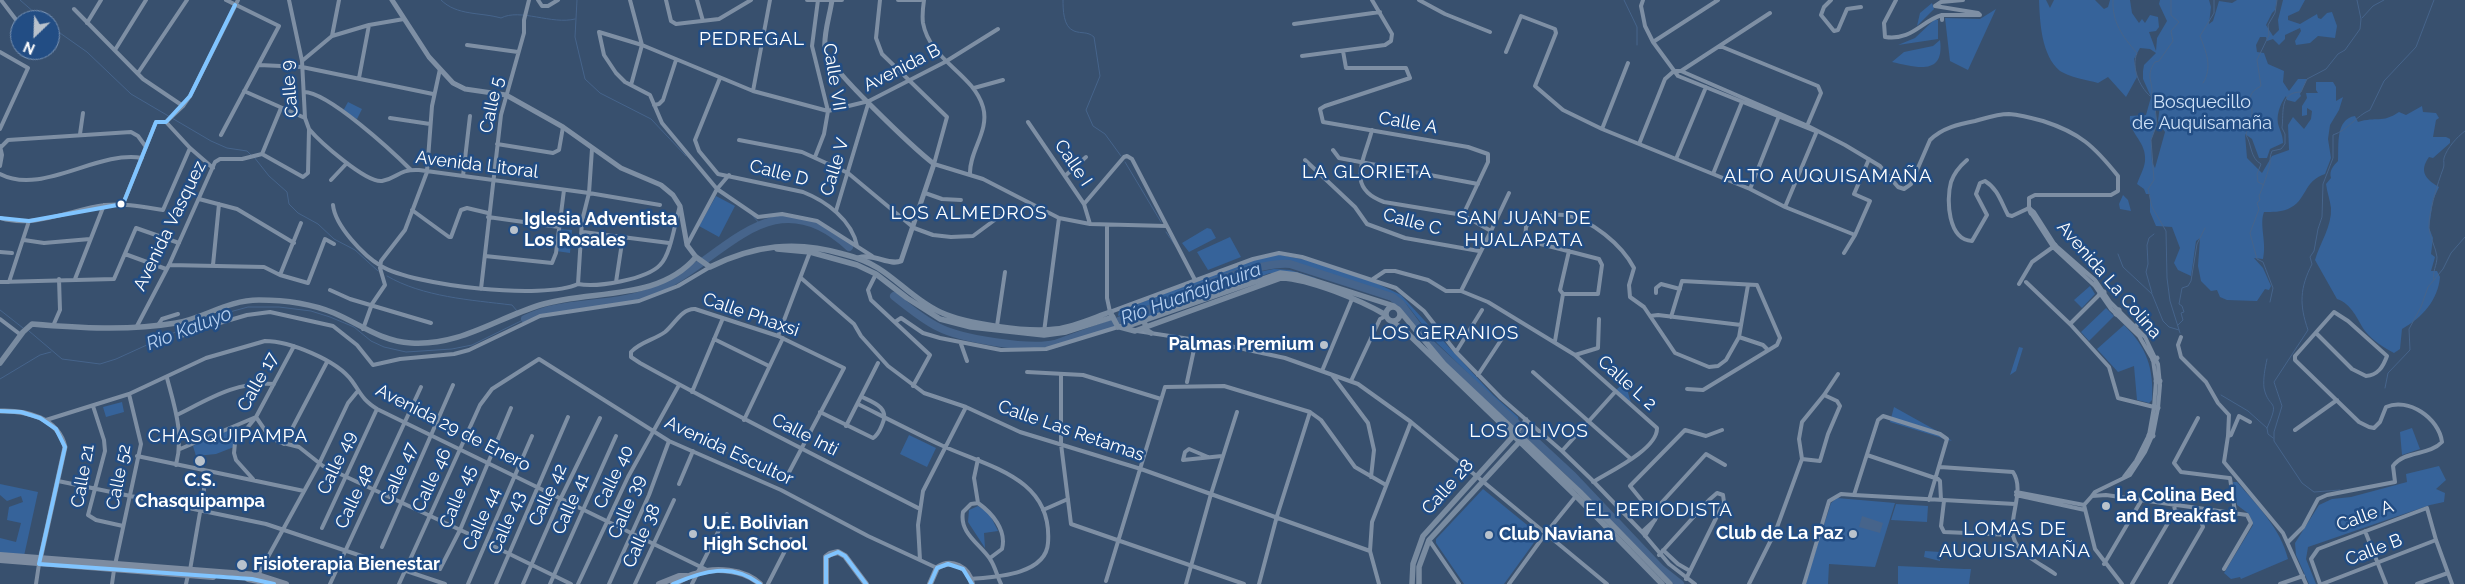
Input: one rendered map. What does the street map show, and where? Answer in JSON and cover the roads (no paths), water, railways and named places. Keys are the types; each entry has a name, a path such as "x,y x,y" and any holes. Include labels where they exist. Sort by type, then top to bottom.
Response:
{"main road":[{"path":"0,363 22,333 32,324 75,329 158,325 180,322 232,304 268,300 326,310 363,329 386,338 409,343 454,339 542,305 648,287 676,273 697,257 707,266 760,248 792,245 828,249 858,258 876,266 925,305 949,316 1044,333"},
{"path":"760,248 810,252 844,261 876,274 907,298 940,319 994,331 1044,333 1114,319 1128,326 1265,277 1286,273 1397,308 1444,364 1670,584"},
{"path":"810,252 816,249 828,249"},
{"path":"1114,319 1135,331 1281,278 1297,280 1352,298 1387,317 1403,329 1516,433"},
{"path":"1387,317 1388,308 1397,308"},
{"path":"1387,317 1398,319 1397,308"},
{"path":"1146,320 1145,327 1151,334"},
{"name":"Calle 28","path":"1448,515 1477,477 1516,433"},
{"name":"Calle 28","path":"1412,584 1413,564 1426,538 1521,440"},
{"path":"1578,494 1662,584"},
{"name":"Calle 28","path":"1419,584 1419,567 1426,538"},
{"path":"826,584 826,557 838,552 845,556 866,584"},
{"path":"0,555 40,562"},
{"path":"0,560 231,576 286,584"},
{"path":"930,584 936,568 949,563 957,565 968,572 972,581"},
{"path":"674,584 699,570 742,573 760,584"},
{"path":"659,584 679,576 688,576"},
{"path":"256,580 274,584"}],"street":[{"path":"1,0 10,12"},
{"path":"88,23 101,0"},
{"path":"115,50 146,0"},
{"path":"138,73 187,0"},
{"path":"222,135 279,26 226,0"},
{"path":"123,204 156,122 168,120 182,107 238,0"},
{"name":"Calle 9","path":"262,154 303,176 306,176 308,173 309,129 305,118 306,92 290,0"},
{"path":"332,36 340,0"},
{"path":"392,0 440,69 454,83 465,89 506,95 563,127 620,168 661,184 673,195 680,206 687,246 697,257"},
{"name":"Calle 5","path":"481,288 497,144 506,95 524,33 524,20 529,0"},
{"path":"538,0 542,6 548,6 558,0"},
{"path":"630,0 642,45 630,85 650,95 662,123 717,189 758,216 782,214 817,221 857,248 872,256 894,263 901,261 914,228 947,116 882,54 878,46 876,31 880,0"},
{"path":"666,0 673,23 703,21 724,17 751,0"},
{"path":"697,0 703,21"},
{"path":"753,91 770,0"},
{"path":"807,0 842,0"},
{"name":"Calle VII","path":"815,157 824,134 828,111 812,46 818,0"},
{"path":"832,0 825,50 832,64 934,164 970,174 1058,218 1090,224 1166,226"},
{"path":"898,0 922,0 923,24 933,47 945,62 974,88 983,107 985,121 971,161 970,174"},
{"path":"1302,56 1385,45 1391,40 1390,28 1372,0"},
{"path":"1419,0 1445,14 1490,32"},
{"path":"1643,0 1641,6 1643,21 1653,42 1678,76 1706,85 1817,132 1869,159 1884,170 1898,187 1908,188 1935,135 1960,124 2010,114 2066,129 2078,135 2096,150 2118,176 2118,191 2111,195 2035,195 2029,198 2030,211 2012,216 2008,215 1999,194 1985,181 1980,183 1976,194 1987,215 1975,239 1972,241 1962,239 1956,234 1949,196 1954,176 1967,160"},
{"path":"1653,42 1718,0"},
{"path":"1831,0 1824,7 1821,15 1834,31 1838,30 1847,9 1861,7"},
{"path":"1896,0 1884,23 1885,37 1907,35 1918,30 1932,18 1942,15 1980,16 1978,12 1936,6 1941,2 1963,0"},
{"path":"74,9 150,85 182,107"},
{"path":"1294,24 1380,12"},
{"path":"1639,144 1665,79 1674,71 1680,70 1720,46 1770,13"},
{"path":"1942,15 1942,20"},
{"path":"1506,52 1521,16 1555,29 1556,33 1535,86 1563,110 1602,129 1750,189 1785,207 1855,235"},
{"path":"302,61 332,36 369,25 404,19"},
{"path":"359,78 369,25"},
{"name":"Avenida B","path":"630,85 625,82 607,61 600,42 599,32 642,45 753,91 828,111 869,101 945,62 998,29"},
{"path":"467,45 518,52"},
{"path":"1720,46 1818,86 1821,93 1807,128"},
{"name":"Calle A","path":"1343,51 1346,68 1406,68 1410,78 1325,106 1320,109 1323,122 1468,148 1488,154 1488,162 1478,184"},
{"path":"0,52 28,68 0,129"},
{"path":"654,105 659,104 663,100 676,60"},
{"path":"1602,129 1628,63"},
{"path":"259,65 302,67 434,94"},
{"path":"363,329 372,304 385,285 380,267 381,261 405,230 427,172 430,124 440,69"},
{"path":"1680,70 1706,85"},
{"path":"720,78 695,140 718,174 720,183"},
{"path":"974,88 1003,80"},
{"path":"1676,158 1706,85"},
{"path":"244,91 305,118"},
{"path":"306,92 321,96 344,112 410,170"},
{"path":"1713,174 1742,100"},
{"name":"Calle V","path":"836,211 869,101"},
{"path":"262,154 281,108"},
{"path":"80,134 83,113"},
{"path":"463,176 470,116"},
{"path":"1750,189 1779,116"},
{"path":"390,118 430,124"},
{"path":"168,120 190,148 213,168"},
{"name":"Calle I","path":"1028,122 1084,204 1090,224"},
{"path":"497,144 557,152 560,147 563,127"},
{"name":"Avenida Litoral","path":"309,129 367,177 379,181 405,170 410,170 589,192 660,205"},
{"path":"1372,130 1359,177 1364,191 1372,198 1384,202 1463,215 1491,231"},
{"path":"0,166 0,147 8,140 131,132 138,136 146,147"},
{"path":"1785,207 1817,132"},
{"path":"739,140 802,152 815,157 848,173 914,228 943,237 973,236 1000,216"},
{"path":"0,218 9,221 29,222 104,205 123,204 162,210 190,148"},
{"path":"578,284 583,232 582,221 589,192 592,149"},
{"path":"1333,150 1339,158 1478,184 1463,215"},
{"name":"Avenida Vasquez","path":"137,326 179,243 216,161 220,159 242,159 262,154"},
{"path":"1084,204 1127,156 1132,159 1148,186 1166,226 1195,280"},
{"path":"0,174 10,180 33,180 122,158 142,158"},
{"path":"1066,175 1086,158"},
{"path":"1844,253 1855,235 1870,201 1854,194 1869,159"},
{"name":"Calle C","path":"1305,160 1355,207 1367,224 1405,238 1479,251"},
{"path":"331,180 347,162"},
{"name":"Calle D","path":"718,174 803,192 816,197 836,211 854,236 857,248"},
{"path":"687,246 720,183 729,175"},
{"path":"485,256 552,263 556,253 564,190"},
{"path":"925,193 948,200 961,200"},
{"path":"1461,291 1479,251 1509,194"},
{"path":"199,199 237,209 294,243"},
{"path":"214,265 219,204"},
{"path":"75,279 104,205"},
{"path":"333,205 338,224 380,267 422,280 481,288 535,292 578,284 616,282 647,274 660,265 666,257 680,206"},
{"path":"412,210 443,234 450,237 452,237 461,210 467,208 488,215 559,227"},
{"name":"Avenida La Colina","path":"2030,211 2034,212 2054,246 2102,293 2117,312 2135,328 2155,359 2158,381 2156,408 2151,436 2139,463 2130,475 2095,492 2085,507"},
{"path":"1568,251 1560,290 1564,294 1598,294 1602,265 1599,259 1568,251 1525,240 1526,227 1534,216 1565,215 1587,222 1607,237 1629,259 1634,268 1629,285 1630,297 1644,307 1675,353 1709,367 1718,366 1726,360 1739,338 1748,285"},
{"path":"1044,333 1058,218"},
{"path":"9,282 29,222"},
{"path":"280,276 301,223"},
{"path":"1107,225 1107,298 1114,319"},
{"path":"0,282 114,279 136,228 179,243"},
{"path":"583,232 669,243"},
{"path":"616,282 623,236"},
{"path":"24,240 44,243 90,239"},
{"path":"125,254 167,267 214,265 264,267 280,276 308,282 325,240 334,244"},
{"path":"2019,284 2032,262 2054,246"},
{"path":"0,252 12,253"},
{"path":"778,336 810,252"},
{"path":"895,322 901,318 923,333 961,344 1001,350 1046,350 1195,280 1252,259 1279,253 1373,279 1396,288 1424,311 1456,352 1478,375 1562,451 1642,532 1659,555 1686,579 1695,584"},
{"path":"858,258 872,256"},
{"path":"885,259 876,266 876,274 868,295 876,306 930,355 913,386"},
{"path":"181,336 247,315 270,312 333,326 357,345 373,365 408,358 454,354 469,350 540,316 639,301 678,286 707,266"},
{"name":"Calle L 2","path":"1373,279 1385,271 1395,271 1428,280 1446,291 1461,291 1488,302 1555,341 1575,355 1657,428 1657,433 1640,453 1630,459"},
{"path":"2026,271 2026,284 2070,324 2109,367 2118,398 2156,408"},
{"path":"997,326 1005,272"},
{"name":"Calle Las Retamas","path":"801,278 854,324 888,366 924,393 966,408 1020,432 1141,469 1277,516 1370,551"},
{"path":"53,326 60,310 59,279"},
{"path":"1671,317 1682,281 1757,285 1780,338 1777,345 1767,349 1744,367 1703,390 1687,389"},
{"path":"1656,293 1656,288 1661,284 1680,289"},
{"path":"330,290 431,323"},
{"path":"2070,324 2102,293"},
{"path":"1555,341 1564,294"},
{"path":"1322,371 1352,298"},
{"name":"Calle Phaxsi","path":"678,385 634,360 631,357 631,352 637,346 666,332 690,309 784,338 844,368 820,412"},
{"path":"1456,352 1482,310"},
{"path":"2288,542 2303,527 2318,499 2327,495 2395,482 2393,466 2398,459 2430,450 2442,442 2439,430 2432,419 2414,409 2392,404 2386,407 2380,422 2374,428 2368,428 2359,422 2295,360 2298,353 2317,334 2334,312 2338,313 2387,356 2374,375 2366,376 2352,368 2317,334"},
{"path":"158,325 162,319 178,314"},
{"path":"1650,316 1658,315 1741,325"},
{"path":"1351,381 1380,320 1387,317"},
{"path":"692,392 723,318"},
{"path":"0,319 22,333"},
{"path":"1575,355 1598,348 1599,319"},
{"path":"1135,331 1196,340 1285,358 1351,381 1377,396 1411,422 1546,533 1601,582 1607,584"},
{"path":"1478,375 1505,334"},
{"path":"2181,337 2178,345 2181,357 2206,382 2218,403 2229,415 2224,462 2274,520 2288,542 2306,584"},
{"path":"744,420 784,338"},
{"path":"1739,338 1763,345 1767,349"},
{"path":"714,339 769,366"},
{"path":"1187,382 1196,340"},
{"name":"Avenida 29 de Enero","path":"46,420 129,394 167,378 206,358 265,341 294,346 327,362 347,376 357,392 377,409 584,509 654,544 699,570"},
{"path":"961,344 967,361"},
{"name":"Calle 17","path":"254,480 236,460 234,447 256,417 294,346"},
{"name":"Avenida Escultor","path":"492,389 539,359 669,441 781,490 936,568"},
{"path":"284,444 327,362"},
{"path":"846,426 878,363"},
{"path":"1027,372 1096,378 1161,399"},
{"path":"1533,372 1630,459 1593,482"},
{"path":"1061,374 1062,444 1071,524 1117,542 1244,584"},
{"path":"1749,584 1776,530 1802,459 1800,439 1802,422 1824,396 1838,374"},
{"path":"1331,375 1368,423 1374,450 1371,477"},
{"path":"167,378 180,428 180,449 176,465"},
{"path":"177,415 227,390 248,384 274,384"},
{"name":"Calle 47","path":"382,546 453,385"},
{"name":"Calle Inti","path":"678,385 920,508"},
{"name":"Calle 40","path":"578,584 652,430 678,385"},
{"path":"1106,581 1165,387 1224,386 1310,412 1321,420 1355,467 1386,485"},
{"name":"Calle 48","path":"330,584 421,387"},
{"name":"Calle 46","path":"399,584 480,404 492,389"},
{"path":"256,580 319,464 348,403 357,392"},
{"path":"1562,451 1615,392"},
{"name":"Calle 52","path":"112,584 141,444 129,394"},
{"path":"1802,459 1820,461 1828,434 1840,406 1836,401 1824,396"},
{"path":"862,397 881,408 885,418"},
{"path":"2295,430 2337,400"},
{"path":"858,404 946,447 978,459 1018,480 1034,496 1043,510 1048,527 1046,553 1036,563 1021,571 972,581"},
{"name":"Calle 21","path":"93,406 104,440 105,451 88,511 90,517 123,526"},
{"name":"Calle 45","path":"440,569 460,530 511,408"},
{"path":"920,560 920,508 928,479 966,408"},
{"name":"Calle 49","path":"322,528 377,409"},
{"path":"0,411 37,416 46,420 63,438 65,447 36,584"},
{"path":"786,478 820,412 873,438 885,418"},
{"path":"1186,584 1210,494 1237,412"},
{"path":"1259,584 1277,516 1310,412"},
{"path":"1854,495 1878,420 1883,416 1944,436 1946,444 1928,500"},
{"path":"2228,436 2231,435 2239,416 2250,422"},
{"path":"180,449 256,417 269,436 284,444 306,451 319,464 469,534"},
{"name":"Calle 43","path":"496,584 568,417"},
{"name":"Calle 42","path":"523,584 600,418"},
{"path":"2198,418 2174,463 2181,472 2229,478 2234,475"},
{"name":"Calle 28","path":"1516,433 1526,419"},
{"path":"1379,584 1370,551 1372,522 1411,422"},
{"path":"1656,518 1653,512 1630,490 1630,486 1685,430 1706,436 1722,430"},
{"name":"Calle 44","path":"468,584 532,436"},
{"name":"Calle 41","path":"550,584 616,436"},
{"name":"Calle 39","path":"609,584 669,441"},
{"path":"1208,457 1187,450 1183,460 1222,456"},
{"path":"679,484 693,452"},
{"path":"1653,512 1706,454 1725,465"},
{"path":"1867,455 1934,478 1940,482 1942,501 1941,526 1944,532 2012,535"},
{"path":"137,456 207,472 304,490"},
{"path":"978,459 974,478 978,503 990,513 1002,531 1002,548 990,558"},
{"path":"1940,467 2011,472 2016,477 2012,535 2018,547 2055,574"},
{"path":"186,584 207,472"},
{"path":"2229,478 2235,512"},
{"path":"58,481 284,529 445,584"},
{"path":"1509,584 1546,533 1578,494"},
{"path":"1659,555 1710,500 1718,494 1724,495 1724,502 1686,579"},
{"path":"1804,584 1829,501 1841,494 2014,504"},
{"path":"2016,494 2085,507 2095,549 2104,564 2122,584"},
{"path":"2092,496 2106,495 2247,515 2250,524 2224,569"},
{"path":"1043,510 1068,498"},
{"name":"Calle 38","path":"635,584 674,500"},
{"path":"2104,564 2141,501"},
{"path":"978,503 971,504 963,512 963,522 974,542 990,558 1001,584"},
{"path":"2132,584 2174,511 2174,505"},
{"name":"Calle A","path":"2321,584 2311,563 2314,552 2327,545 2427,508 2436,540"},
{"path":"2170,584 2203,527 2200,518 2174,511"},
{"path":"692,584 727,514"},
{"path":"1642,532 1656,518"},
{"path":"1645,536 1656,518"},
{"path":"2365,531 2386,584"},
{"path":"1426,538 1459,584"},
{"path":"768,584 791,539"},
{"path":"2436,540 2452,584"},
{"name":"Calle B","path":"2321,584 2436,540"},
{"path":"487,543 571,584"},
{"path":"1663,550 1678,564 1690,571"},
{"path":"2417,584 2448,573"},
{"path":"2280,584 2303,576"}],"waterway":[{"path":"20,0 32,10"},
{"path":"441,0 454,9 501,18 517,15 556,20 575,19"},
{"path":"577,0 575,37 585,79 600,93 651,119 686,156"},
{"path":"1063,0 1064,17 1070,29 1094,37 1100,76 1086,110 1093,126 1105,134 1121,156"},
{"path":"1624,0 1637,27 1637,45"},
{"path":"2113,0 2116,22 2127,41 2137,53 2135,64 2139,82 2150,96"},
{"path":"2171,0 2171,15 2179,22 2171,31 2173,41 2159,61 2155,62 2150,72 2151,97 2154,101 2158,101 2155,108 2157,124 2151,140 2154,180 2148,189 2152,207 2166,231 2167,278 2170,301 2180,333"},
{"path":"2203,83 2208,71 2208,65 2200,36 2214,13 2214,0"},
{"path":"2264,185 2258,182 2257,174 2261,164 2253,155 2246,135 2252,115 2250,98 2253,92 2261,86 2257,60 2269,35 2268,25 2275,13 2277,0"},
{"path":"2270,302 2273,288 2263,262 2257,259 2250,233 2259,209 2257,203 2260,200 2259,196 2269,169 2270,156 2272,151 2281,149 2285,144 2285,134 2282,128 2284,104 2289,95 2301,92 2307,79 2326,69 2338,54 2345,50 2360,29 2361,19 2357,0"},
{"path":"2362,18 2373,6 2384,0"},
{"path":"2340,490 2314,492 2302,483 2274,441 2274,432 2282,406 2274,382 2308,330 2303,312 2302,296 2305,281 2312,264 2310,257 2314,251 2322,217 2323,184 2333,158 2333,135 2370,110 2384,81 2416,47 2434,0"},
{"path":"60,33 87,52 131,94 211,141 227,148 247,151 251,155"},
{"path":"2434,280 2437,257 2429,228 2432,207 2444,168 2445,154 2465,131"},
{"path":"254,157 269,176 287,192 289,204 298,213 318,224 334,239 355,250 378,271"},
{"path":"1125,162 1161,222"},
{"path":"752,215 760,224"},
{"name":"Río Huañajahuira","path":"525,319 554,309 637,297 648,293 674,281 745,232 769,222 794,219 820,226 849,247"},
{"path":"2178,325 2183,320 2181,313 2184,312 2179,304 2182,288 2188,286 2191,281 2197,244 2205,228"},
{"path":"1166,232 1177,248"},
{"path":"2152,293 2146,272 2148,264 2147,245 2149,238 2154,234"},
{"path":"2385,388 2388,373 2410,350 2409,329 2421,307 2428,287 2443,269 2451,253 2465,237"},
{"path":"2118,254 2123,267 2152,294 2163,321 2169,327 2179,330"},
{"name":"Río Huañajahuira","path":"894,296 926,320 938,327 962,336 1029,346 1055,344 1134,315 1217,281 1257,268 1275,265 1290,264 1392,297 1401,304 1431,344 1573,476 1661,569 1680,584"},
{"path":"387,276 416,289 464,299 512,305 517,311"},
{"name":"Rio Kaluyo","path":"29,331 62,359 100,364 116,359 204,319 248,307 279,307 311,311 354,327 371,341 384,347 406,352 452,349 472,345 525,319 523,317"},
{"path":"0,310 23,328"},
{"path":"0,379 40,355 51,352"},
{"path":"2267,359 2264,388 2274,408 2267,428"},
{"path":"2221,395 2248,411 2267,428 2268,434 2273,438"}],"place":[{"name":"Iglesia Adventista Los Rosales","path":"514,230"},
{"name":"Palmas Premium","path":"1324,345"},
{"name":"C.S. Chasquipampa","path":"200,461"},
{"name":"La Colina Bed and Breakfast","path":"2106,506"},
{"name":"U.E. Bolivian High School","path":"693,534"},
{"name":"Club de La Paz","path":"1853,534"},
{"name":"Club Naviana","path":"1489,535"},
{"name":"Fisioterapia Bienestar","path":"242,565"}],"district":[{"name":"PEDREGAL","path":"752,39"},
{"name":"LA GLORIETA","path":"1367,172"},
{"name":"ALTO AUQUISAMAÑA","path":"1828,176"},
{"name":"LOS ALMEDROS","path":"969,213"},
{"name":"SAN JUAN DE HUALAPATA","path":"1524,229"},
{"name":"LOS GERANIOS","path":"1445,333"},
{"name":"LOS OLIVOS","path":"1529,431"},
{"name":"CHASQUIPAMPA","path":"228,436"},
{"name":"EL PERIODISTA","path":"1659,510"},
{"name":"LOMAS DE AUQUISAMAÑA","path":"2015,540"}],"park label":[{"name":"Bosquecillo de Auquisamaña","path":"2202,113"}]}
